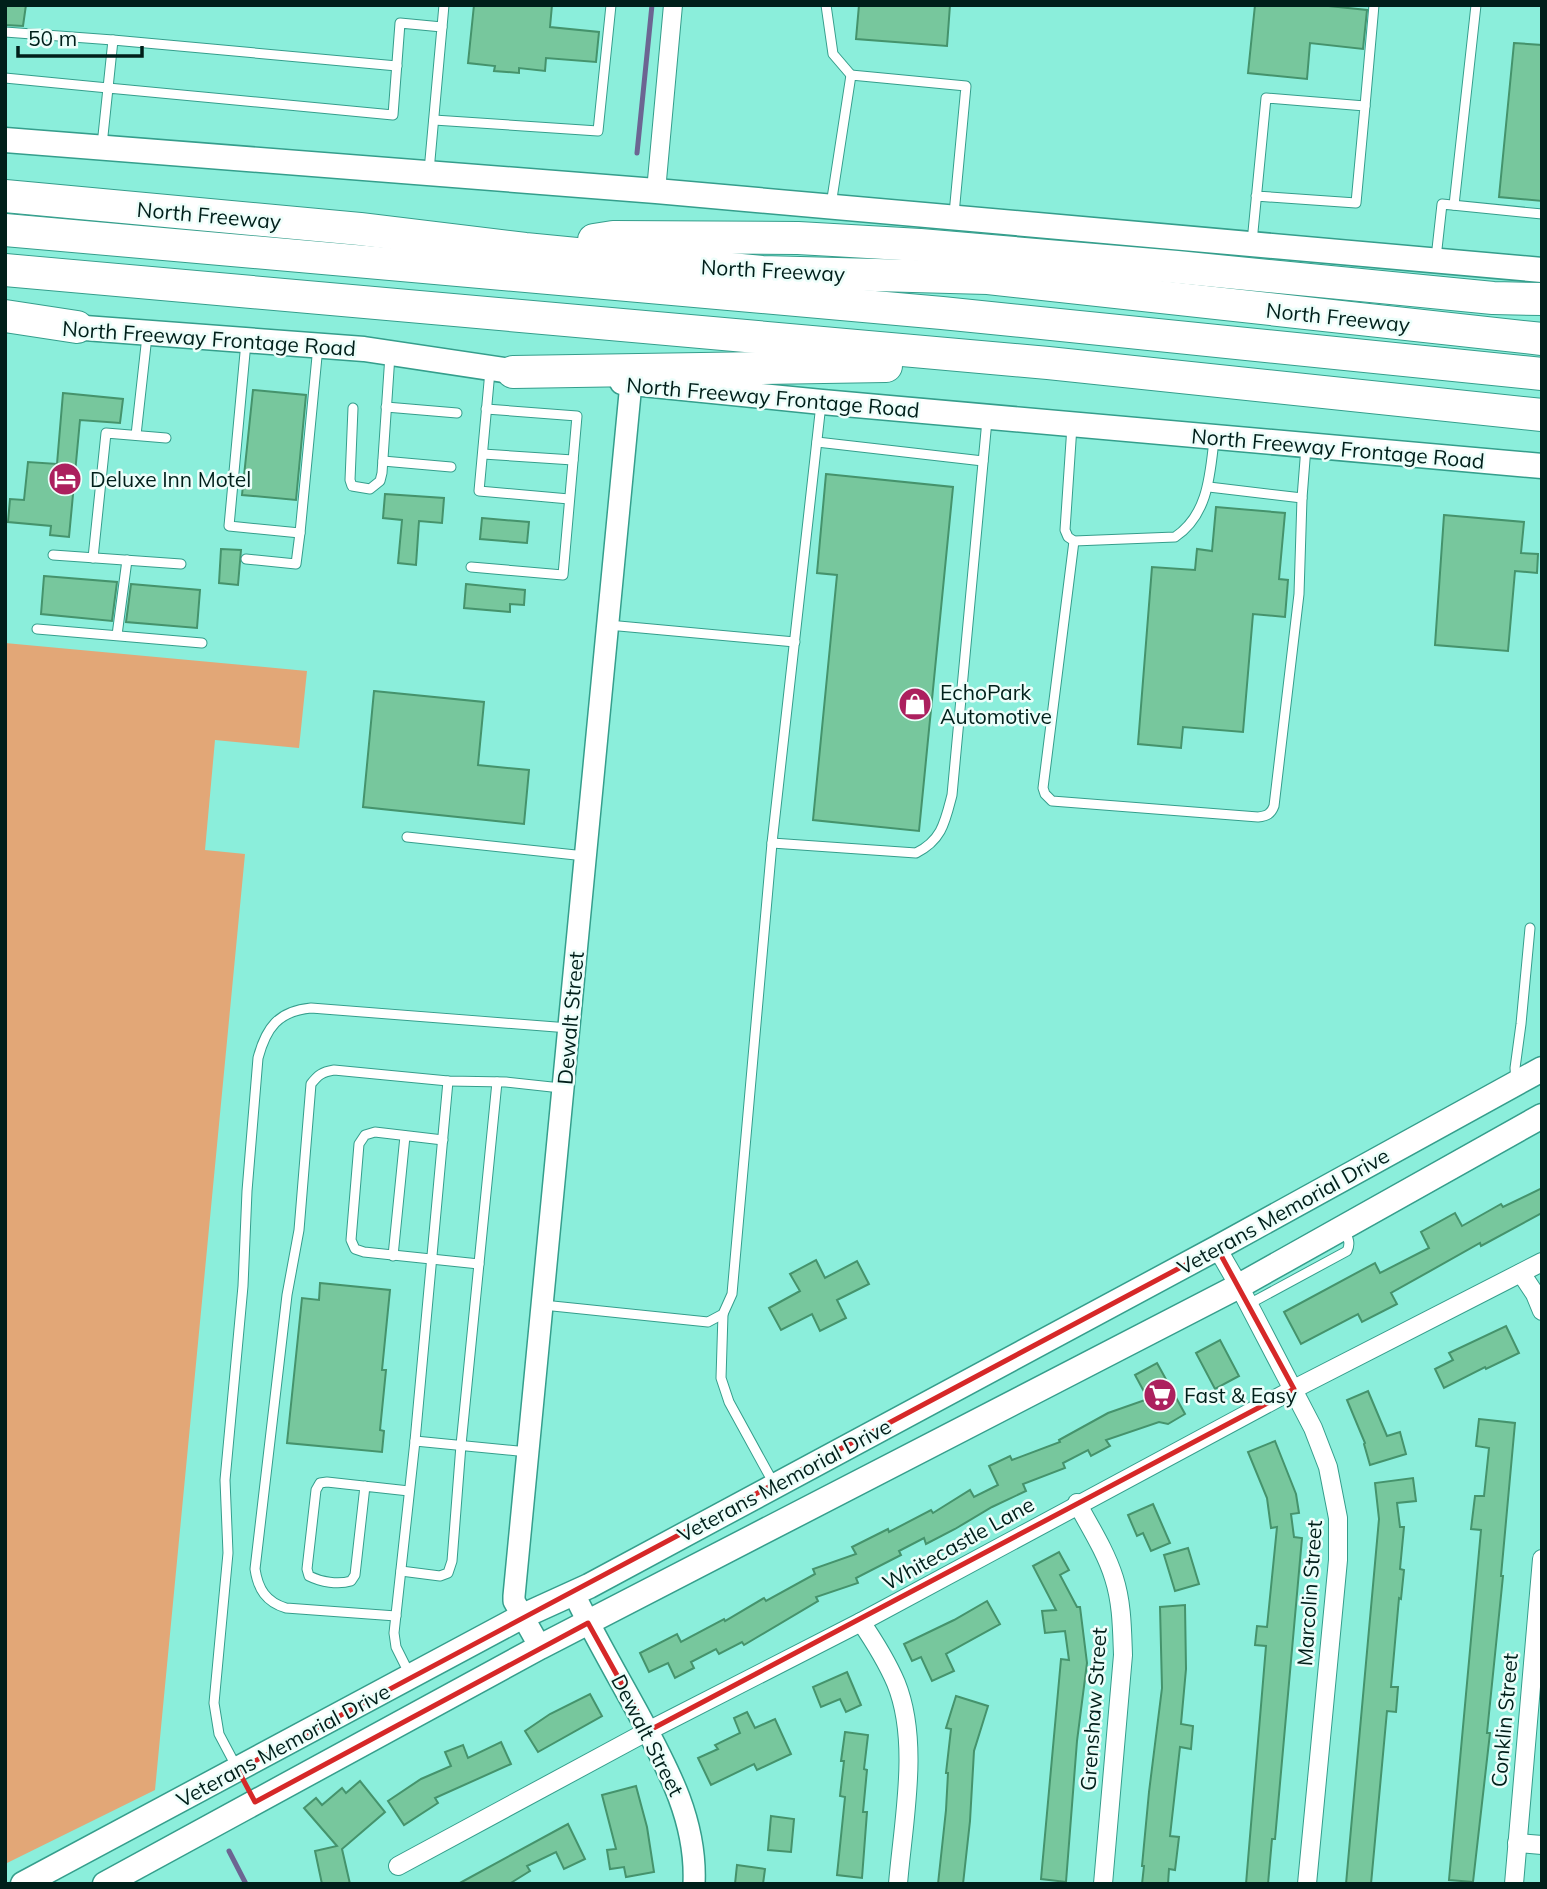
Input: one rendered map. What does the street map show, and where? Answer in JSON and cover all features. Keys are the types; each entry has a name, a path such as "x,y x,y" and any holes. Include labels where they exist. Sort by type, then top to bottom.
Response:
{"highway":[{"name":"North Freeway","path":"5,196 360,229 525,249 762,272 988,278 1542,339"},
{"name":"North Freeway","path":"5,230 942,313 1542,374"},
{"path":"525,249 613,237 798,238 920,245 1177,267 1493,298 1542,299"},
{"path":"5,270 1048,363 1542,415"},
{"path":"5,316 77,327"},
{"path":"501,371 1048,363"}],"main road":[{"path":"5,139 656,191 1542,270"},
{"name":"North Freeway Frontage Road","path":"5,322 318,346 390,353 501,371 1542,466"},
{"name":"Veterans Memorial Drive","path":"23,1884 523,1616 574,1594 1217,1248 1542,1069"},
{"name":"Veterans Memorial Drive","path":"105,1884 540,1647 879,1473 1244,1295 1343,1228 1542,1116"},
{"path":"860,1439 879,1473"},
{"path":"237,1770 255,1802"}],"street":[{"path":"656,191 673,5"},
{"name":"Dewalt Street","path":"540,1647 514,1601 514,1596 631,383"},
{"name":"Marcolin Street","path":"1217,1248 1314,1427 1328,1467 1338,1518 1338,1560 1307,1884"},
{"name":"Whitecastle Lane","path":"398,1866 648,1731 861,1622 1077,1503 1542,1262"},
{"path":"1521,1273 1542,1311"},
{"name":"Grenshaw Street","path":"1077,1503 1114,1578 1121,1617 1123,1655 1103,1884"},
{"name":"Conklin Street","path":"1514,1884 1538,1630 1542,1559"},
{"name":"Dewalt Street","path":"574,1594 667,1766 684,1806 695,1864 694,1884"},
{"path":"861,1622 897,1685 906,1724 908,1767 898,1884"},
{"path":"1517,1843 1542,1845"}],"lane":[{"path":"429,173 444,5"},
{"path":"434,120 598,131 611,5"},
{"path":"826,5 833,54 851,75 966,86 954,217"},
{"path":"1256,196 1356,203 1374,5"},
{"path":"1454,205 1476,5"},
{"path":"5,78 393,115 400,23 442,27"},
{"path":"5,32 397,65"},
{"path":"102,147 113,40"},
{"path":"830,206 851,75"},
{"path":"1252,244 1266,97 1365,106"},
{"path":"1436,260 1442,204 1542,214"},
{"path":"136,435 148,333"},
{"path":"246,340 229,526 300,533"},
{"path":"246,559 296,564 318,346"},
{"path":"353,408 350,480 352,486 370,489 380,481 383,461 390,353"},
{"path":"501,371 486,409 479,491 569,499"},
{"path":"774,1486 729,1402 721,1378 723,1314 732,1294 772,843 822,402"},
{"path":"386,407 457,413"},
{"path":"471,567 563,575 577,416 486,409"},
{"path":"772,843 916,853 930,846 943,827 952,795 987,417"},
{"path":"1073,425 1065,530 1068,537 1074,541 1175,537 1185,531 1204,502 1209,487 1214,437"},
{"path":"93,558 106,433 166,438"},
{"path":"817,442 983,461"},
{"path":"1074,541 1043,788 1045,794 1052,801 1266,816 1272,812 1274,806 1299,594 1306,445"},
{"path":"483,454 573,460"},
{"path":"383,461 451,467"},
{"path":"1209,487 1302,498"},
{"path":"53,555 181,564"},
{"path":"117,635 127,560"},
{"path":"607,625 795,642"},
{"path":"37,629 202,643"},
{"path":"407,837 584,856"},
{"path":"1517,1083 1515,1068 1530,928"},
{"path":"237,1770 219,1734 214,1703 228,1553 225,1480 243,1286 247,1191 258,1058 263,1037 272,1024 285,1014 311,1008 569,1028"},
{"path":"396,1616 286,1608 276,1605 264,1596 257,1583 255,1569 287,1295 299,1230 312,1084 317,1076 334,1070 563,1088"},
{"path":"411,1676 396,1647 396,1616 448,1081"},
{"path":"401,1570 440,1576 449,1573 452,1561 497,1082"},
{"path":"443,1140 375,1132 365,1135 359,1144 351,1240 355,1249 363,1252 479,1264"},
{"path":"393,1255 405,1136"},
{"path":"540,1305 708,1321 723,1314"},
{"path":"415,1441 529,1452"},
{"path":"365,1486 355,1575 351,1581 345,1583 318,1581 309,1576 307,1569 316,1490 320,1483 327,1482 409,1490"}],"highlighted area":[{"path":"1217,1248 1294,1389 648,1731 588,1623 255,1802 238,1770"}],"shaded area":[{"path":"5,643 307,671 299,748 215,740 205,850 245,854 155,1790 5,1864"}],"building":[{"path":"5,5 26,5 23,26 5,25"},
{"path":"474,5 552,5 550,27 599,32 596,62 546,58 545,71 519,68 519,73 494,71 495,66 468,63"},
{"path":"859,5 950,5 947,46 856,39"},
{"path":"1255,5 1319,5 1367,10 1363,49 1310,43 1307,79 1248,73"},
{"path":"1514,43 1542,45 1542,201 1499,197"},
{"path":"253,390 306,395 296,500 242,495"},
{"name":"Deluxe Inn Motel","path":"63,393 123,399 120,423 80,420 69,537 50,535 51,526 8,522 10,499 24,500 28,462 57,464"},
{"path":"826,474 953,487 919,831 813,820 837,575 817,573"},
{"path":"385,494 444,498 442,523 419,521 416,565 398,563 402,520 383,518"},
{"path":"1216,507 1285,513 1279,579 1288,580 1285,617 1253,614 1243,732 1183,727 1181,748 1138,744 1152,567 1195,570 1197,549 1212,551"},
{"path":"1444,515 1524,522 1521,553 1538,554 1537,573 1515,571 1508,651 1435,645"},
{"path":"482,518 529,522 527,543 480,539"},
{"path":"221,549 241,550 238,585 219,583"},
{"path":"44,576 117,582 112,621 41,614"},
{"path":"131,584 200,590 197,628 126,622"},
{"path":"466,584 525,590 524,605 510,604 510,612 464,608"},
{"path":"374,691 484,702 478,765 529,770 524,824 363,807"},
{"path":"1542,1188 1542,1213 1481,1246 1480,1243 1391,1293 1397,1304 1362,1322 1358,1314 1301,1344 1284,1312 1375,1263 1380,1273 1429,1248 1421,1232 1455,1213 1462,1226 1501,1204 1503,1207"},
{"path":"816,1260 825,1278 857,1261 869,1284 837,1300 846,1318 820,1331 812,1314 781,1330 769,1308 800,1291 790,1274"},
{"path":"320,1283 390,1290 382,1370 386,1370 380,1430 384,1431 382,1452 287,1443 302,1298 319,1300"},
{"path":"1506,1326 1519,1353 1444,1388 1435,1369 1453,1360 1449,1353"},
{"path":"1220,1340 1239,1376 1215,1389 1196,1353"},
{"path":"1157,1363 1185,1414 1168,1424 1159,1422 1106,1440 1110,1446 1091,1456 1088,1450 1063,1463 1065,1468 1023,1484 1026,1491 955,1529 926,1544 924,1538 899,1551 901,1555 856,1578 858,1583 816,1597 818,1601 744,1645 742,1642 719,1654 716,1649 691,1662 694,1668 675,1678 668,1663 649,1672 640,1653 677,1634 681,1642 815,1574 813,1569 856,1554 852,1547 888,1529 889,1532 931,1510 933,1513 970,1490 974,1497 998,1485 989,1466 1010,1456 1012,1460 1060,1442 1059,1440 1108,1413 1148,1399 1135,1375"},
{"path":"1368,1391 1387,1436 1400,1432 1406,1454 1370,1465 1365,1443 1347,1400"},
{"path":"1479,1419 1515,1423 1487,1733 1490,1733 1473,1882 1449,1880 1481,1530 1471,1529 1475,1496 1484,1496 1489,1448 1476,1446"},
{"path":"1275,1441 1296,1494 1299,1513 1291,1514 1294,1537 1302,1538 1275,1839 1272,1839 1268,1884 1246,1884 1266,1646 1255,1645 1257,1626 1267,1627 1277,1527 1271,1528 1267,1498 1248,1452"},
{"path":"1413,1478 1416,1501 1397,1503 1400,1527 1404,1527 1400,1569 1404,1570 1391,1687 1398,1687 1396,1712 1387,1711 1371,1884 1346,1884 1379,1519 1375,1483"},
{"path":"1153,1504 1170,1543 1151,1551 1143,1533 1137,1536 1128,1515"},
{"path":"1188,1548 1199,1584 1175,1591 1164,1555"},
{"path":"1059,1552 1069,1570 1060,1575 1077,1607 1080,1607 1087,1663 1077,1741 1066,1882 1041,1879 1061,1659 1069,1660 1065,1631 1045,1633 1042,1611 1056,1610 1033,1566"},
{"path":"987,1601 1000,1624 946,1654 954,1671 932,1681 921,1657 912,1661 904,1644"},
{"path":"1185,1605 1186,1669 1181,1724 1193,1726 1191,1749 1180,1747 1170,1836 1179,1837 1175,1870 1169,1869 1168,1884 1142,1884 1149,1792 1162,1688 1160,1607"},
{"path":"847,1672 861,1705 846,1712 840,1699 821,1707 813,1687"},
{"path":"590,1694 602,1716 538,1752 525,1731 550,1714"},
{"path":"956,1696 988,1706 974,1751 963,1884 938,1884 951,1729 946,1728"},
{"path":"747,1712 755,1728 775,1719 791,1754 757,1770 754,1764 711,1785 698,1758 718,1749 715,1745 740,1733 734,1718"},
{"path":"845,1732 868,1735 864,1769 867,1770 863,1812 867,1812 862,1878 837,1875 845,1797 840,1796"},
{"path":"501,1742 511,1764 435,1798 438,1803 404,1825 388,1801 421,1779 451,1766 445,1752 463,1745 468,1758"},
{"path":"360,1781 385,1812 342,1849 350,1884 322,1884 315,1851 337,1846 304,1808 316,1798 322,1805 342,1788 346,1793"},
{"path":"636,1786 647,1827 654,1872 626,1877 624,1867 610,1869 607,1850 616,1849 602,1795"},
{"path":"771,1816 794,1819 791,1852 768,1850"},
{"path":"568,1824 585,1859 564,1869 556,1852 527,1866 530,1871 509,1884 458,1884"},
{"path":"737,1865 765,1869 763,1884 735,1884"}],"waterway":[{"path":"637,153 652,5"},
{"path":"229,1851 246,1884"}],"place":[{"name":"Deluxe Inn Motel","path":"65,479"},
{"name":"EchoPark Automotive","path":"915,704"},
{"name":"Fast & Easy","path":"1160,1395"}]}
